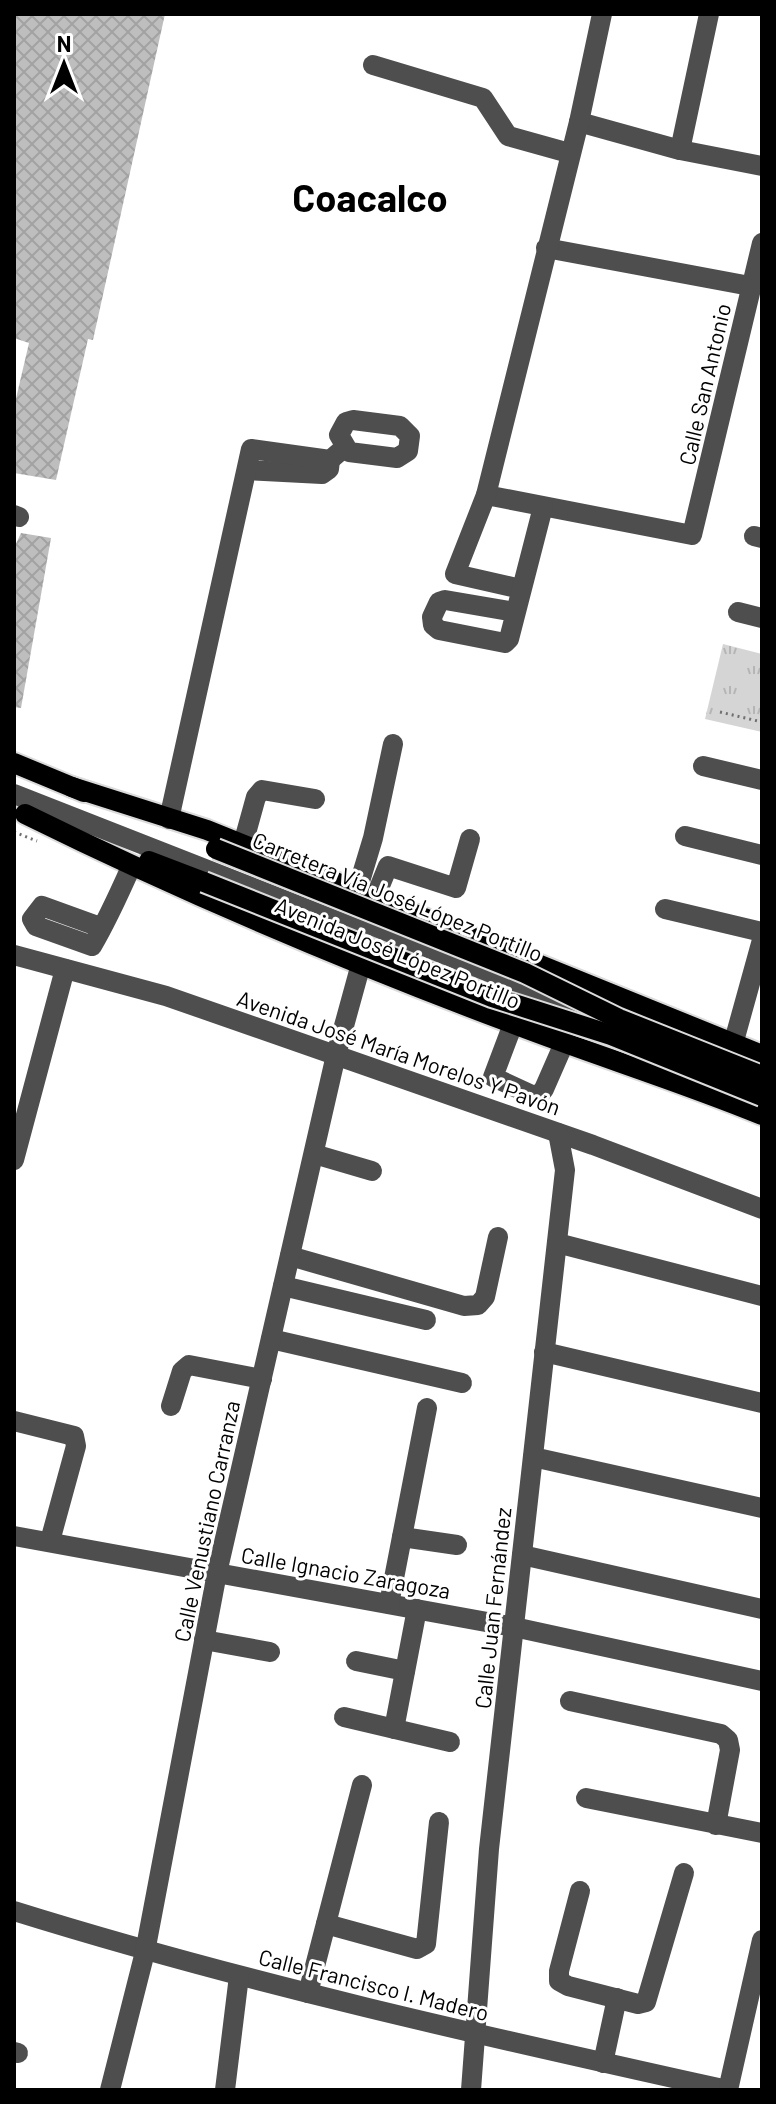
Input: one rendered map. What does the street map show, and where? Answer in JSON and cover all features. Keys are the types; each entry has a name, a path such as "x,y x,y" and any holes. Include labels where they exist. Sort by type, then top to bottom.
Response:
{"main road":[{"name":"Carretera Vía José López Portillo","path":"14,763 216,849 525,973 758,1091"},
{"name":"Avenida José López Portillo","path":"72,787 243,844 762,1053"},
{"name":"Avenida José López Portillo","path":"19,812 131,867 513,1024 715,1095 758,1091"},
{"path":"19,812 492,997 611,1035 758,1091"}],"street":[{"path":"451,600 455,574 486,495 579,122 602,14"},
{"path":"680,150 709,14"},
{"path":"373,65 483,98 508,136 569,153"},
{"path":"579,122 680,150 762,166"},
{"path":"546,248 750,286"},
{"name":"Calle San Antonio","path":"543,507 692,535 761,248"},
{"path":"169,819 251,449 337,454"},
{"path":"486,495 543,507 509,639 500,644 439,630 433,625 434,607 439,602 451,600 515,612"},
{"path":"455,574 521,589"},
{"path":"738,612 762,618"},
{"path":"366,894 373,838 393,744"},
{"path":"703,766 762,780"},
{"path":"14,782 725,1071 758,1091 762,1053"},
{"path":"243,844 256,797 262,790 315,799"},
{"path":"14,794 725,1071"},
{"path":"685,836 762,855"},
{"path":"366,894 388,866 456,888 470,839"},
{"path":"100,927 109,919 131,867"},
{"path":"665,909 762,932"},
{"path":"715,1095 734,1044 762,940"},
{"name":"Avenida José María Morelos Y Pavón","path":"14,955 166,996 558,1133 762,1209"},
{"name":"Calle Venustiano Carranza","path":"110,2090 145,1952 217,1573 336,1055 361,964"},
{"path":"14,1160 65,969"},
{"path":"513,1024 493,1077 532,1095 539,1095 544,1089 565,1041"},
{"name":"Calle Juan Fernández","path":"471,2090 489,1849 565,1170 558,1133"},
{"path":"314,1154 372,1171"},
{"path":"290,1256 464,1306 478,1305 485,1297 498,1237"},
{"path":"557,1243 762,1296"},
{"path":"283,1286 426,1320"},
{"path":"271,1339 462,1383"},
{"path":"544,1352 762,1403"},
{"path":"171,1406 182,1371 189,1365 262,1379"},
{"path":"389,1604 427,1408"},
{"path":"14,1421 74,1436 76,1446 50,1541"},
{"path":"533,1457 762,1508"},
{"name":"Calle Ignacio Zaragoza","path":"14,1536 514,1627 762,1681"},
{"path":"402,1537 457,1545"},
{"path":"522,1555 762,1609"},
{"path":"394,1729 417,1609"},
{"path":"204,1640 270,1652"},
{"path":"356,1661 405,1671"},
{"path":"570,1701 721,1734 728,1740 730,1750 716,1825"},
{"path":"344,1717 450,1742"},
{"path":"308,1993 362,1785"},
{"path":"586,1798 762,1833"},
{"path":"326,1924 417,1949 426,1944 439,1822"},
{"path":"580,1891 559,1981 638,2004 646,2002 684,1873"},
{"name":"Calle Francisco I. Madero","path":"14,1911 145,1952 239,1976 476,2034 727,2090"},
{"path":"727,2090 762,1940"},
{"path":"225,2090 239,1976"},
{"path":"603,2063 617,1998"}],"path":[{"path":"720,712 762,722"}],"green space":[{"path":"723,644 762,654 762,732 705,719"}],"building":[{"path":"14,14 165,14 93,340 88,339 56,480 14,473 14,407 29,343 14,338"},
{"path":"21,533 51,538 21,708 14,707 14,548"}],"district":[{"name":"Coacalco","path":"370,197"}]}
